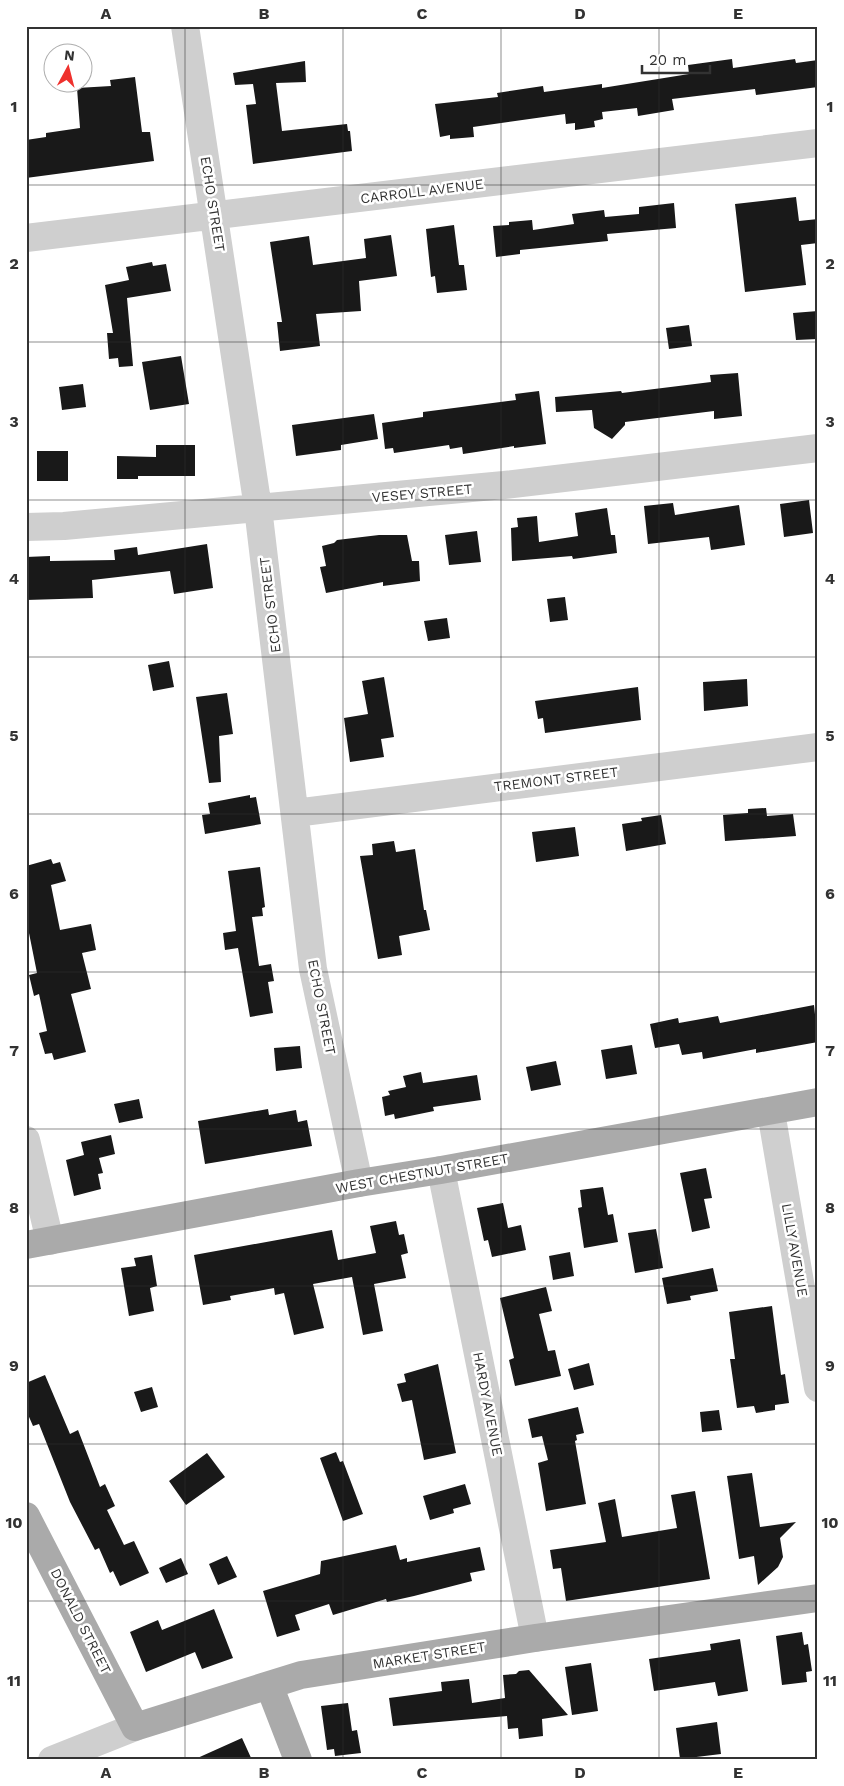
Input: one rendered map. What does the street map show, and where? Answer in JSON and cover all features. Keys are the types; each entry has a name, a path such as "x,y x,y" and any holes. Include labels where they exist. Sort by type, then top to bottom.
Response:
{"main road":[{"name":"WEST CHESTNUT STREET","path":"38,1243 359,1183 771,1112 818,1102"},
{"name":"DONALD STREET","path":"26,1516 135,1727"},
{"name":"MARKET STREET","path":"135,1727 301,1675 535,1638 818,1598"},
{"path":"270,1685 298,1760"}],"street":[{"name":"ECHO STREET","path":"185,26 258,508 313,969 359,1183"},
{"name":"CARROLL AVENUE","path":"26,238 818,143"},
{"name":"VESEY STREET","path":"26,527 64,526 504,485 818,448"},
{"name":"TREMONT STREET","path":"295,813 818,747"},
{"name":"LILLY AVENUE","path":"771,1112 818,1388"},
{"path":"26,1140 38,1243"},
{"name":"HARDY AVENUE","path":"441,1170 535,1638"},
{"name":"MARKET STREET","path":"52,1760 135,1727"}],"building":[{"path":"732,59 733,68 795,59 796,63 818,60 818,87 756,95 755,89 672,99 674,110 638,116 637,108 602,112 603,119 594,121 595,127 575,130 575,123 566,124 565,114 473,127 474,137 450,139 450,135 440,137 435,104 498,97 497,93 543,86 544,92 602,84 602,88 689,74 688,65"},
{"path":"305,61 306,82 276,83 282,131 347,124 348,131 350,131 352,151 253,164 246,105 256,104 253,84 235,85 233,73"},
{"path":"135,77 142,132 150,132 154,161 26,178 26,140 46,137 46,133 80,128 77,92 92,92 92,87 111,86 110,80"},
{"path":"796,197 799,221 818,219 818,243 801,245 806,285 745,292 735,204"},
{"path":"674,203 676,228 607,234 608,241 520,250 520,254 496,257 493,226 509,225 509,222 532,220 533,230 574,224 572,214 604,210 605,217 639,214 639,207"},
{"path":"454,225 459,265 464,265 467,290 437,293 435,276 431,277 426,229"},
{"path":"391,235 397,276 359,281 361,311 316,314 320,346 280,351 277,322 282,322 270,242 309,236 313,265 366,258 364,239"},
{"path":"152,262 153,266 166,264 171,291 127,298 133,366 119,367 118,358 109,359 107,333 113,333 105,285 129,280 126,267"},
{"path":"818,311 818,339 796,340 793,313"},
{"path":"689,325 692,346 669,349 666,328"},
{"path":"181,356 189,404 150,410 142,362"},
{"path":"738,373 742,416 714,419 714,411 625,422 625,425 612,439 594,428 592,410 556,412 555,397 621,391 622,393 711,382 710,375"},
{"path":"83,384 86,407 62,410 59,387"},
{"path":"539,391 546,444 514,448 514,446 463,454 462,447 450,449 449,445 394,453 393,448 385,449 382,423 423,417 423,412 516,400 515,394"},
{"path":"374,414 378,439 341,445 341,450 296,456 292,425"},
{"path":"156,445 195,445 195,476 138,476 138,479 117,479 117,456 156,457"},
{"path":"37,451 68,451 68,481 37,481"},
{"path":"809,500 813,533 784,537 780,504"},
{"path":"673,503 675,515 739,505 745,545 711,550 709,537 648,544 644,506"},
{"path":"607,508 611,535 615,535 617,553 573,559 572,556 512,561 511,528 518,527 517,518 537,516 539,542 578,536 575,513"},
{"path":"477,531 481,562 449,565 445,535"},
{"path":"379,535 407,535 412,561 419,561 420,581 383,586 383,582 326,593 320,567 326,566 322,546 334,543 337,540"},
{"path":"207,544 213,588 174,594 170,571 92,580 93,598 26,600 26,557 50,556 50,561 115,560 114,550 137,547 138,555"},
{"path":"565,597 568,620 550,622 547,599"},
{"path":"447,618 450,638 428,641 424,621"},
{"path":"169,661 174,687 153,691 148,665"},
{"path":"384,677 394,737 381,739 384,757 350,762 344,718 368,714 362,681"},
{"path":"747,679 748,706 704,711 703,682"},
{"path":"638,687 641,720 545,733 543,718 538,719 535,701"},
{"path":"227,693 233,734 219,736 221,782 209,783 196,697"},
{"path":"250,795 250,798 256,797 261,824 205,834 202,815 210,814 208,803"},
{"path":"766,808 767,816 793,814 796,836 725,841 723,815 748,813 748,809"},
{"path":"661,815 666,844 626,851 622,824 642,821 641,818"},
{"path":"575,827 579,856 536,862 532,832"},
{"path":"394,841 396,852 415,849 424,910 426,910 430,930 399,936 402,955 378,959 360,856 373,855 372,844"},
{"path":"51,859 53,864 60,862 66,881 51,885 60,930 91,924 96,950 82,953 91,989 71,994 86,1052 54,1060 52,1053 45,1054 39,1033 47,1031 39,994 34,996 29,975 37,973 26,918 26,866"},
{"path":"260,867 265,907 262,908 263,916 252,917 259,966 271,964 274,981 268,982 273,1013 250,1017 238,948 225,950 223,933 236,931 228,871"},
{"path":"814,1005 818,1042 756,1053 756,1049 703,1059 702,1052 682,1055 679,1044 655,1048 650,1024 678,1018 679,1023 718,1016 720,1023"},
{"path":"632,1045 637,1074 606,1079 601,1050"},
{"path":"300,1046 302,1068 276,1071 274,1048"},
{"path":"556,1061 561,1085 531,1091 526,1067"},
{"path":"421,1072 423,1083 477,1075 481,1100 433,1107 434,1111 395,1119 394,1114 385,1116 382,1097 390,1095 388,1091 406,1087 403,1076"},
{"path":"139,1099 143,1118 119,1123 114,1104"},
{"path":"268,1109 269,1115 296,1110 298,1122 307,1120 312,1146 205,1164 198,1121"},
{"path":"111,1135 115,1154 99,1158 103,1173 98,1174 101,1189 74,1196 66,1160 84,1155 81,1142"},
{"path":"706,1168 712,1198 704,1199 710,1228 692,1232 680,1173"},
{"path":"603,1187 608,1215 613,1214 618,1242 584,1248 578,1208 582,1207 580,1190"},
{"path":"503,1203 508,1228 521,1225 526,1250 492,1257 488,1240 484,1241 477,1208"},
{"path":"396,1221 399,1235 404,1234 408,1253 401,1255 406,1278 374,1284 383,1331 363,1335 352,1277 313,1284 324,1328 294,1335 284,1293 275,1295 274,1288 230,1296 231,1300 203,1305 194,1255 332,1230 338,1260 376,1253 370,1226"},
{"path":"656,1229 663,1268 635,1273 628,1233"},
{"path":"570,1252 574,1276 553,1280 549,1256"},
{"path":"152,1255 157,1286 150,1288 154,1311 129,1316 121,1268 136,1266 134,1258"},
{"path":"713,1268 718,1291 690,1296 691,1300 667,1304 662,1278"},
{"path":"546,1287 552,1311 539,1314 548,1351 555,1350 561,1376 515,1386 509,1360 514,1358 500,1298"},
{"path":"772,1306 781,1375 785,1374 789,1403 775,1405 775,1410 756,1413 754,1406 737,1408 730,1359 735,1359 729,1312"},
{"path":"589,1363 594,1385 574,1390 568,1369"},
{"path":"438,1364 456,1453 424,1460 412,1400 402,1402 397,1384 406,1382 404,1374"},
{"path":"45,1375 70,1434 78,1430 100,1487 105,1484 115,1506 107,1510 124,1545 134,1541 149,1573 120,1586 113,1571 110,1573 99,1548 95,1550 70,1502 39,1424 33,1426 26,1410 26,1383"},
{"path":"152,1387 158,1407 141,1412 134,1392"},
{"path":"578,1407 584,1433 576,1435 577,1440 575,1441 586,1504 546,1511 538,1463 548,1460 542,1436 532,1438 528,1419"},
{"path":"719,1410 722,1430 702,1432 700,1412"},
{"path":"336,1452 340,1462 343,1461 363,1514 343,1521 320,1458"},
{"path":"207,1453 225,1477 186,1505 169,1481"},
{"path":"752,1473 760,1527 796,1522 780,1538 783,1557 778,1567 758,1585 754,1556 739,1559 727,1476"},
{"path":"465,1484 471,1504 453,1509 454,1513 430,1520 423,1496"},
{"path":"695,1491 710,1579 566,1601 561,1568 553,1569 550,1550 606,1542 598,1503 615,1499 622,1537 677,1528 671,1495"},
{"path":"396,1545 400,1560 407,1558 407,1562 480,1547 485,1570 470,1573 472,1581 387,1602 386,1599 333,1615 329,1604 295,1615 300,1630 277,1637 263,1591 320,1574 321,1561"},
{"path":"227,1556 237,1577 218,1585 209,1564"},
{"path":"181,1558 188,1574 166,1583 159,1568"},
{"path":"214,1609 233,1658 202,1669 195,1652 146,1672 130,1632 158,1620 162,1630"},
{"path":"802,1632 804,1645 808,1644 812,1671 806,1672 807,1682 782,1685 776,1636"},
{"path":"740,1639 748,1691 718,1696 715,1682 654,1691 649,1659 711,1650 710,1644"},
{"path":"591,1663 598,1711 572,1715 565,1667"},
{"path":"529,1670 568,1715 542,1719 543,1736 519,1739 518,1728 508,1729 507,1716 393,1726 389,1698 442,1691 441,1682 469,1679 472,1703 505,1698 503,1675"},
{"path":"348,1703 352,1731 357,1730 361,1753 335,1756 334,1749 327,1750 321,1706"},
{"path":"717,1722 721,1754 680,1759 676,1728"},
{"path":"242,1738 252,1760 193,1760"}]}
